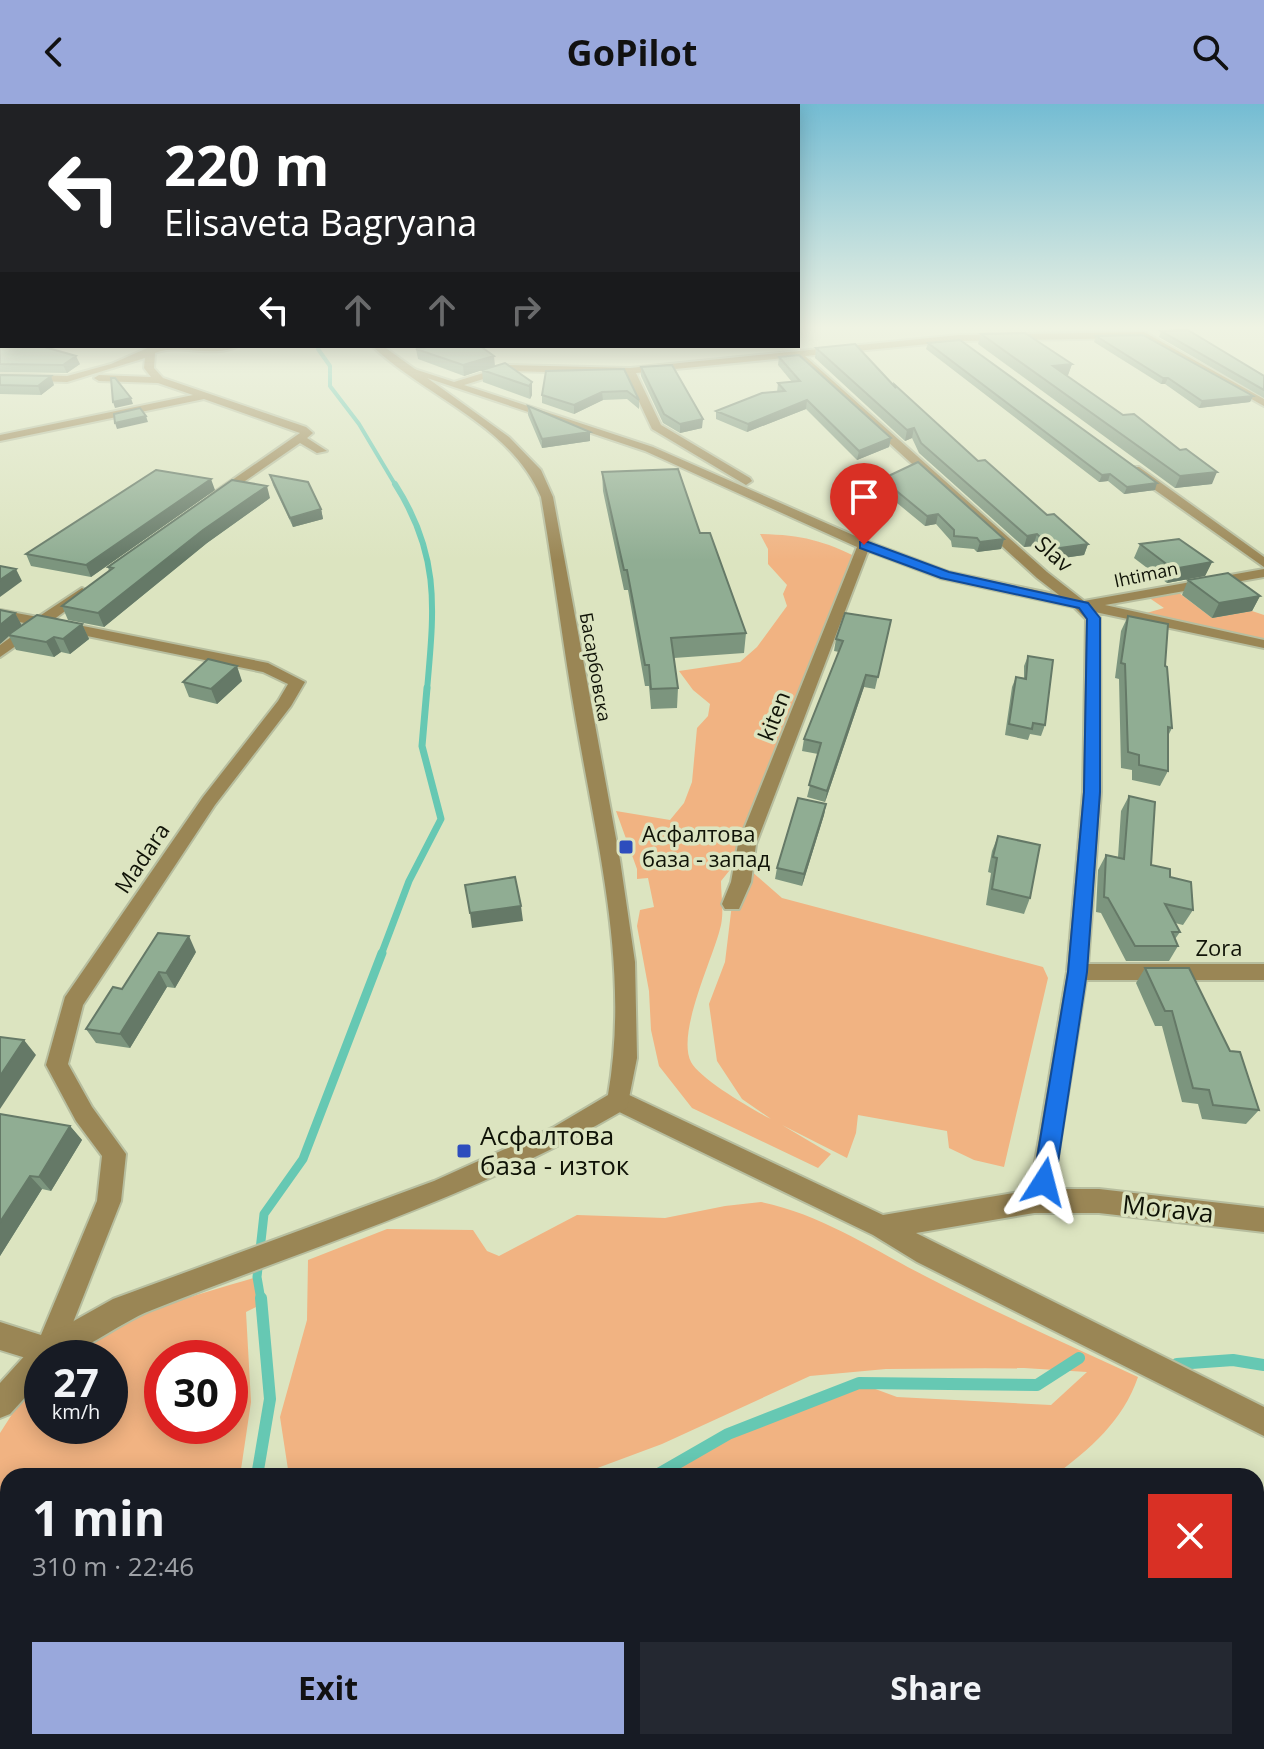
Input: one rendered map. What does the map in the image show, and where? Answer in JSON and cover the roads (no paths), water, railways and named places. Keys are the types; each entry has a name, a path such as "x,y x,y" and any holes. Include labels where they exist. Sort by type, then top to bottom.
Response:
{"street":[{"path":"0,438 156,406"},
{"path":"206,504 307,433 232,406"},
{"name":"Басарбовска","path":"459,406 505,439 537,473 547,497 617,899 626,986 626,1073 619,1101"},
{"path":"521,406 649,449 864,545 945,575 1264,644"},
{"path":"646,406 656,427 750,484 761,500"},
{"name":"Slav","path":"856,406 1000,533 1050,583 1083,606"},
{"path":"300,439 321,451"},
{"path":"1125,463 1264,563"},
{"name":"kiten","path":"732,904 741,882 747,844 864,545"},
{"name":"Ihtiman","path":"1083,606 1201,582 1264,573"},
{"path":"0,652 91,586"},
{"path":"1034,1201 1044,1182 1077,972 1092,792 1093,618 1083,606"},
{"name":"Madara","path":"0,614 268,668 297,682 285,703 209,801 73,1003 57,1065 84,1114 114,1154 109,1201 51,1340"},
{"name":"Zora","path":"1077,972 1264,972"},
{"path":"71,1340 130,1305 401,1206 561,1136 619,1101 882,1227 926,1253 1264,1422"},
{"name":"Morava","path":"882,1227 1034,1201 1099,1201 1264,1220"},
{"path":"0,1336 24,1347"},
{"path":"0,1404 24,1378"}],"waterway":[{"path":"345,406 396,486"},
{"path":"395,484 420,535 431,584 427,690"},
{"path":"381,955 409,881 441,819 422,746 427,688"},
{"path":"261,1300 257,1277 264,1214 303,1159 382,953"},
{"path":"258,1468 270,1399 261,1298"},
{"path":"669,1468 728,1434 859,1383 1037,1385 1079,1358"},
{"path":"1177,1364 1233,1360 1264,1365"}],"place":[{"name":"Асфалтова база - запад","path":"626,847"},
{"name":"Асфалтова база - изток","path":"464,1151"}]}
